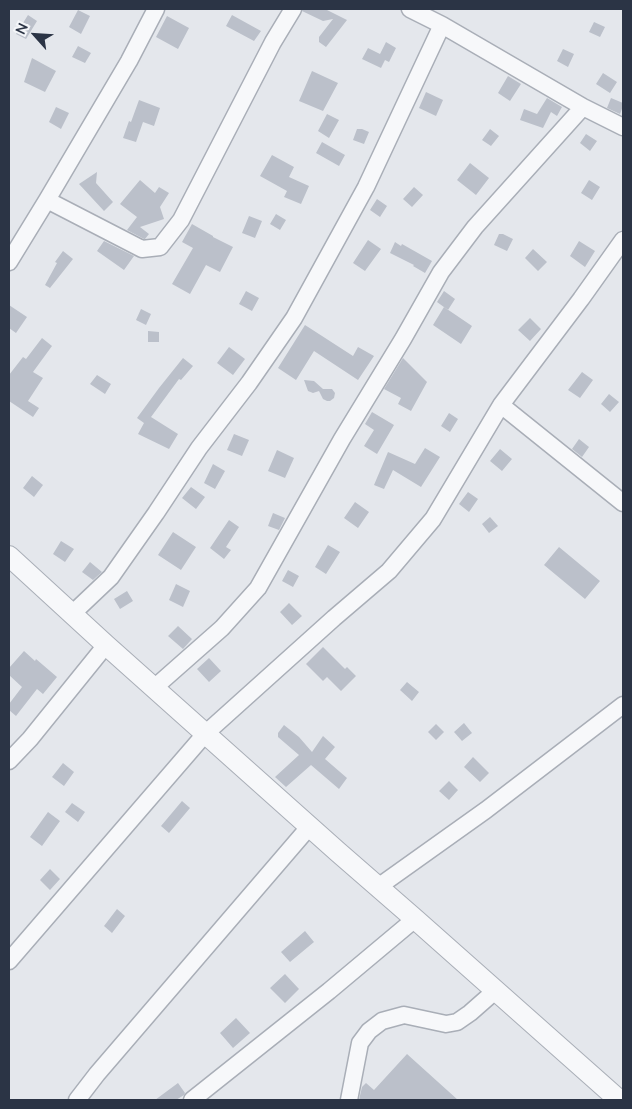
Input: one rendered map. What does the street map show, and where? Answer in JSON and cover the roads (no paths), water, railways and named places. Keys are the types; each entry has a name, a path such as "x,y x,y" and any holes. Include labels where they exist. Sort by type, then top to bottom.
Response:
{"street":[{"path":"9,262 129,60 156,9"},
{"path":"47,200 142,249 160,247 182,220 273,42 293,9"},
{"path":"410,9 440,19 583,107 623,127"},
{"path":"72,614 111,576 199,448 250,383 294,318 366,187 440,19"},
{"path":"154,688 222,628 258,588 342,439 442,272 475,227 583,107"},
{"path":"9,961 205,734 389,570 433,519 501,405 623,240"},
{"path":"501,405 623,503"},
{"path":"10,561 619,1100"},
{"path":"9,761 30,739 106,645"},
{"path":"378,887 486,810 623,705"},
{"path":"77,1100 97,1074 310,826"},
{"path":"192,1100 329,991 415,919"},
{"path":"349,1100 360,1043 369,1031 382,1021 404,1015 446,1024 457,1022 495,991"}]}
